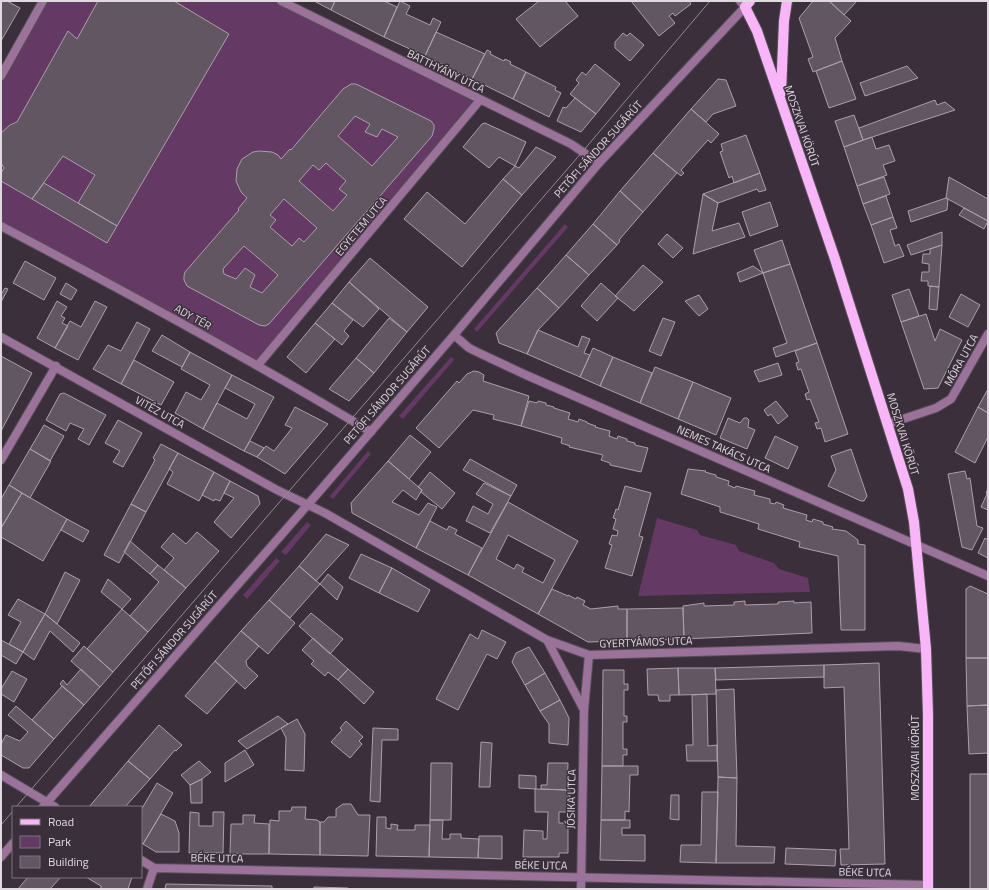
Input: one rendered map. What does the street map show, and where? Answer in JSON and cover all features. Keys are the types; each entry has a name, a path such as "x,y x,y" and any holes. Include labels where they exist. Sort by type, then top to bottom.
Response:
{"main road":[{"path":"781,99 784,21 787,1"},
{"name":"MOSZKVAI KÖRÚT","path":"745,3 757,31 781,99 835,259 908,489 917,546 926,649 928,715 928,887"}],"street":[{"path":"1,76 43,1"},
{"name":"BATTHYÁNY UTCA","path":"281,1 571,144 599,163"},
{"name":"PETŐFI SÁNDOR SUGÁRÚT","path":"45,804 308,505 599,163 745,3"},
{"name":"EGYETEM UTCA","path":"258,365 480,100"},
{"name":"ADY TÉR","path":"1,226 110,283 258,365 371,432"},
{"name":"MÓRA UTCA","path":"888,424 936,408 951,399 988,334"},
{"name":"NEMES TAKÁCS UTCA","path":"454,335 473,350 526,375 988,576"},
{"name":"VITÉZ UTCA","path":"1,337 56,366 277,490 308,505"},
{"path":"1,460 56,366"},
{"name":"GYERTYÁMOS UTCA","path":"308,505 338,520 547,640 589,655 898,646 926,649"},
{"name":"JÓSIKA UTCA","path":"547,640 584,710"},
{"name":"JÓSIKA UTCA","path":"580,889 584,710 589,655"},
{"path":"1,775 45,804"},
{"path":"1,857 12,844"},
{"path":"142,861 154,868 147,889"},
{"name":"BÉKE UTCA","path":"154,868 581,876 928,887"}],"green space":[{"path":"43,1 281,1 480,100 258,365 1,227 1,76"},
{"path":"565,224 568,227 477,332 474,329"},
{"path":"451,357 454,360 403,419 399,416"},
{"path":"368,451 371,454 333,499 330,496"},
{"path":"657,518 697,530 700,535 736,545 739,551 774,563 779,569 808,578 810,592 638,596"},
{"path":"307,522 311,525 286,555 281,552"},
{"path":"276,558 280,561 247,599 243,595"}],"building":[{"path":"1,1 7,1 20,8 1,41"},
{"path":"98,1 174,1 229,34 117,226 78,203 95,175 63,156 32,199 1,181 1,173 4,168 1,163 1,133 10,125 17,122 68,31 77,39"},
{"path":"314,1 335,1 331,10"},
{"path":"335,1 384,1 397,7 384,37 331,10"},
{"path":"400,1 410,6 406,14 430,25 433,18 441,22 425,56 384,37"},
{"path":"539,1 565,1 578,16 540,47 516,19"},
{"path":"631,1 689,1 691,4 675,16 673,13 669,16 675,23 659,36"},
{"path":"813,1 829,1 851,21 835,38 842,61 813,72 808,59 813,57 799,18"},
{"path":"829,1 857,1 844,15"},
{"path":"436,32 485,54 472,79 425,56"},
{"path":"623,33 627,36 630,33 644,45 630,61 615,48 615,42"},
{"path":"487,50 491,52 490,54 504,61 505,59 511,62 510,64 526,72 513,99 472,79"},
{"path":"842,61 856,99 829,108 816,71"},
{"path":"595,64 620,84 596,114 570,94 579,83 576,80 582,72 586,75"},
{"path":"907,66 918,78 865,96 860,83"},
{"path":"526,72 556,87 555,90 561,93 549,117 513,99"},
{"path":"718,79 726,80 736,106 713,114 706,122 691,109"},
{"path":"351,84 356,84 431,121 434,125 432,136 269,324 265,326 259,325 187,286 184,280 185,272 239,210 238,209 247,198 241,192 236,181 237,169 242,159 253,152 259,151 272,152 278,155 281,159 290,149 291,150 343,89","holes":["355,116 370,124 365,132 377,137 382,129 398,137 372,166 338,136","326,163 346,181 339,189 347,195 333,211 299,181 313,165 319,170","284,199 317,228 304,242 299,238 292,246 270,227 276,220 270,215","244,246 278,275 262,293 250,287 255,275 245,268 236,279 224,274 223,269"]},
{"path":"575,98 596,114 581,132 557,121 563,107 566,108"},
{"path":"935,100 937,105 945,102 955,110 863,140 859,128"},
{"path":"691,109 719,134 711,143 708,140 681,170 684,173 681,176 653,153"},
{"path":"854,115 863,140 844,147 835,121"},
{"path":"485,123 526,142 515,166 499,157 489,168 463,147 482,124"},
{"path":"746,135 760,173 734,183 732,176 729,178 720,152 723,151 721,144"},
{"path":"872,137 876,149 889,145 895,161 883,165 887,175 857,186 844,147"},
{"path":"536,147 556,157 522,195 503,179 515,166 519,168"},
{"path":"653,153 677,173 643,212 620,191"},
{"path":"760,173 766,190 759,192 757,189 718,203 703,194"},
{"path":"884,177 890,194 863,204 857,186"},
{"path":"949,177 988,199 988,221 946,198"},
{"path":"503,179 522,195 462,267 404,219 427,192 465,224"},
{"path":"44,183 117,226 107,243 32,199"},
{"path":"620,191 643,212 619,240 620,241 617,245 593,224"},
{"path":"703,194 718,203 712,231 739,223 745,237 693,254"},
{"path":"886,196 893,217 871,225 863,204"},
{"path":"946,198 948,199 947,210 911,222 908,211"},
{"path":"770,202 778,226 750,236 742,212"},
{"path":"964,208 988,221 984,229 959,215"},
{"path":"893,217 897,228 890,230 895,246 899,244 904,256 884,263 871,225"},
{"path":"593,224 617,245 589,275 566,255"},
{"path":"942,232 942,245 911,255 907,245"},
{"path":"667,234 683,248 673,258 658,244"},
{"path":"782,240 790,264 763,273 754,250"},
{"path":"942,245 939,287 928,286 928,281 921,281 922,272 929,272 929,264 922,263 923,254 930,254 930,249"},
{"path":"566,255 589,275 559,308 537,288"},
{"path":"370,258 428,307 407,332 349,282"},
{"path":"25,261 56,278 44,300 13,283"},
{"path":"790,264 817,343 776,357 773,348 787,343 763,273"},
{"path":"643,265 663,282 634,311 615,296"},
{"path":"753,266 763,273 740,282 737,273"},
{"path":"349,282 379,309 363,327 332,303"},
{"path":"66,283 77,290 71,300 60,294"},
{"path":"601,283 618,298 597,321 581,306"},
{"path":"930,286 939,287 937,310 929,309"},
{"path":"5,288 8,289 1,302 1,292 2,293"},
{"path":"537,288 559,308 538,330 527,354 499,343 496,333"},
{"path":"909,289 919,316 901,322 892,295"},
{"path":"961,294 980,305 968,327 949,317"},
{"path":"699,295 708,309 699,316 685,301"},
{"path":"57,301 67,307 61,316 65,318 62,323 68,326 55,348 37,338"},
{"path":"95,301 107,307 78,360 55,348 70,321 81,327"},
{"path":"332,303 353,320 344,331 349,336 342,345 315,323"},
{"path":"926,314 935,341 940,329 962,340 938,388 924,389 901,322"},
{"path":"389,318 407,332 374,373 356,358"},
{"path":"663,318 675,322 661,356 649,351"},
{"path":"137,322 150,329 121,384 93,369 108,345 121,351"},
{"path":"315,323 335,339 306,373 287,357"},
{"path":"538,330 578,347 582,336 590,339 584,353 590,355 580,377 527,354"},
{"path":"162,335 190,352 182,367 152,351"},
{"path":"817,343 848,434 825,442 821,428 817,429 815,423 819,422 810,399 807,400 805,394 809,392 801,369 798,370 796,363 799,362 795,351"},
{"path":"593,348 613,357 600,386 580,377"},
{"path":"190,352 232,375 203,429 175,413 186,392 201,400 210,385 181,369"},
{"path":"1,356 32,373 1,431"},
{"path":"613,357 652,373 640,403 600,386"},
{"path":"356,358 374,373 349,401 329,389"},
{"path":"134,360 174,382 161,405 121,384"},
{"path":"778,363 782,375 759,382 754,371"},
{"path":"655,367 693,382 678,419 640,403"},
{"path":"474,371 484,375 483,381 529,396 521,426 493,419 494,415 473,410 439,448 416,428 457,381 459,383 467,374"},
{"path":"232,375 274,397 244,451 203,429 217,403 247,419 255,404 225,388"},
{"path":"693,382 731,398 716,435 678,419"},
{"path":"988,389 988,413 978,407"},
{"path":"64,393 106,415 89,445 78,439 84,429 70,423 66,431 46,420 60,394"},
{"path":"529,401 546,403 546,405 570,413 568,419 578,422 579,419 596,426 595,427 610,431 609,436 617,439 618,436 635,443 635,445 648,448 641,472 610,465 610,463 601,460 603,455 569,447 570,446 561,443 562,438 521,426"},
{"path":"776,401 788,416 778,424 771,414 768,416 764,410"},
{"path":"295,407 328,424 285,474 257,457 266,446 274,451 292,428 285,425"},
{"path":"978,407 988,413 988,437 975,463 955,452"},
{"path":"728,418 740,423 744,418 749,420 748,427 755,430 747,449 720,438"},
{"path":"118,420 142,433 123,467 113,462 120,451 105,443"},
{"path":"44,425 64,436 50,461 30,449"},
{"path":"410,435 431,452 409,479 388,461"},
{"path":"775,436 798,447 788,469 765,458"},
{"path":"250,441 264,448 257,457 244,451"},
{"path":"161,444 178,453 146,512 131,504 155,460 153,458"},
{"path":"30,449 51,461 30,498 9,485"},
{"path":"851,449 867,496 864,501 828,486 836,470 831,456"},
{"path":"178,453 214,472 199,501 167,484 173,472 169,469"},
{"path":"470,459 517,485 511,496 463,470"},
{"path":"388,461 422,490 416,500 403,490 392,502 419,515 428,503 437,507 416,548 352,513 351,503"},
{"path":"688,469 706,471 705,472 716,475 716,477 729,481 728,485 735,488 736,486 755,491 754,495 770,499 770,503 775,504 776,502 784,505 783,508 807,515 806,520 812,522 813,519 833,527 832,529 846,531 858,540 858,544 865,545 865,630 841,630 838,556 799,547 800,542 758,529 759,524 720,512 720,507 681,494"},
{"path":"965,471 967,479 970,478 977,526 983,528 972,550 962,547 948,474"},
{"path":"214,472 230,481 220,501 215,499 214,501 202,495"},
{"path":"430,472 455,493 442,509 421,492 422,490 418,487"},
{"path":"230,481 258,496 260,504 231,538 214,522 234,498 224,493"},
{"path":"484,483 511,496 490,533 466,521 473,506 488,514 493,504 476,494"},
{"path":"9,485 22,493 1,528 1,499"},
{"path":"625,486 651,493 639,536 643,537 632,576 605,568 612,545 609,544 612,535 617,536 618,531 613,529 616,519 613,518 616,509 618,510"},
{"path":"988,488 988,510 981,507"},
{"path":"22,493 67,519 43,561 1,537 1,528"},
{"path":"508,502 578,541 538,614 468,575","holes":["508,535 555,560 543,583 522,572 524,568 517,564 514,569 496,559"]},
{"path":"131,504 146,512 119,563 104,555"},
{"path":"67,519 89,531 83,542 61,530"},
{"path":"430,521 447,530 449,526 457,530 455,534 482,548 468,575 416,548"},
{"path":"197,532 219,551 186,588 164,570 174,558 161,547 173,533 186,544"},
{"path":"326,534 349,545 316,581 299,566"},
{"path":"985,538 988,540 988,558 978,553"},
{"path":"130,541 158,565 150,574 124,552"},
{"path":"361,554 392,568 379,593 349,578"},
{"path":"158,565 186,588 148,632 130,616 159,582 150,574"},
{"path":"299,566 320,584 290,618 269,600"},
{"path":"392,568 430,590 418,612 379,593"},
{"path":"65,572 80,580 57,624 45,614"},
{"path":"328,574 343,587 337,600 320,584"},
{"path":"108,579 131,599 122,609 101,592"},
{"path":"970,586 988,594 988,658 966,658 966,589"},
{"path":"552,589 585,601 583,605 591,609 618,606 618,609 627,609 627,641 588,642 538,614"},
{"path":"18,599 45,614 23,652 9,644 21,622 8,615"},
{"path":"269,600 295,623 268,654 241,631"},
{"path":"745,601 745,605 778,604 778,602 794,601 794,603 811,602 812,633 684,639 683,606 704,603 704,606 734,605 734,602"},
{"path":"683,608 684,639 627,641 627,609"},
{"path":"122,609 148,632 113,672 87,649"},
{"path":"311,613 343,639 330,654 299,626"},
{"path":"45,614 80,643 73,652 50,631 34,660 23,652"},
{"path":"482,630 506,642 497,659 487,654 458,710 436,699 470,634 478,639"},
{"path":"241,631 259,646 246,661 247,666 258,676 245,689 215,661"},
{"path":"313,638 348,669 338,680 328,672 325,676 311,664 314,661 302,650"},
{"path":"1,640 23,652 16,664 1,655"},
{"path":"84,646 113,672 100,687 71,661"},
{"path":"529,647 545,673 525,685 512,662 516,653"},
{"path":"966,658 988,658 988,705 967,706"},
{"path":"215,661 237,681 207,714 185,696"},
{"path":"879,663 885,864 841,865 840,849 849,849 844,687 824,688 824,665"},
{"path":"824,665 824,677 716,680 715,668"},
{"path":"678,668 679,695 670,695 670,701 659,701 658,695 648,695 647,669"},
{"path":"678,668 715,668 716,694 679,695"},
{"path":"81,669 100,687 84,705 60,684 63,680 67,685"},
{"path":"348,669 374,692 364,704 338,680"},
{"path":"603,670 624,670 624,684 628,684 628,690 624,690 624,716 627,716 627,722 623,722 623,749 627,749 627,755 623,755 623,766 602,766"},
{"path":"12,671 27,679 14,702 1,694 1,689"},
{"path":"545,673 560,700 540,711 525,685"},
{"path":"62,686 84,705 54,739 32,720"},
{"path":"734,689 737,778 718,777 716,690"},
{"path":"707,694 708,746 717,745 717,761 687,761 686,745 693,745 692,695"},
{"path":"560,700 569,718 568,745 549,743 549,724 540,711"},
{"path":"988,705 988,753 969,754 967,706"},
{"path":"16,706 54,739 29,768 23,768 1,755 1,744 6,735 20,741 28,732 8,715"},
{"path":"278,716 288,724 247,749 238,741"},
{"path":"297,719 305,734 304,771 285,770 286,738 281,728"},
{"path":"346,721 363,737 359,741 362,744 350,758 331,742 342,730 340,728"},
{"path":"159,725 182,745 176,751 175,750 150,779 128,761"},
{"path":"373,728 398,729 398,740 382,740 380,802 370,801"},
{"path":"481,742 492,743 490,787 479,787"},
{"path":"245,750 254,765 225,782 225,763"},
{"path":"128,761 150,779 126,806 90,806"},
{"path":"199,761 211,772 202,779 190,785 181,775"},
{"path":"431,763 452,763 451,820 430,820"},
{"path":"548,763 568,763 567,790 541,789 541,785 547,785"},
{"path":"602,766 638,766 638,775 630,775 629,812 625,811 625,820 601,820"},
{"path":"970,774 988,774 988,889 970,889"},
{"path":"519,775 536,776 536,789 519,788"},
{"path":"718,777 737,778 736,846 775,847 774,863 716,863"},
{"path":"202,779 202,803 191,803 190,785"},
{"path":"157,783 173,793 143,844 142,844 142,808"},
{"path":"535,789 570,790 569,812 559,812 559,823 568,823 568,853 559,853 559,857 523,857 524,830 543,831 543,839 547,839 548,812 535,812"},
{"path":"702,792 718,792 716,863 680,862 681,845 701,845"},
{"path":"671,795 679,795 679,820 670,819"},
{"path":"343,804 351,804 358,815 370,815 368,856 320,855 320,822 324,822 328,817 336,817 336,809"},
{"path":"292,807 306,807 305,819 317,820 320,822 320,855 269,854 270,820 279,821 279,811 291,811"},
{"path":"190,812 199,813 199,826 213,826 213,812 224,812 223,853 189,853"},
{"path":"161,814 175,821 179,833 179,852 156,852 143,844"},
{"path":"243,815 255,815 254,823 269,824 269,854 230,854 231,824 243,824"},
{"path":"377,817 386,817 386,828 391,829 391,824 398,825 397,830 415,830 415,825 430,825 429,857 376,856"},
{"path":"430,820 443,820 442,839 450,839 450,834 461,834 461,838 479,839 478,858 429,857"},
{"path":"601,820 630,820 630,828 622,828 622,835 645,835 645,861 600,860"},
{"path":"479,836 502,836 502,859 478,858"},
{"path":"786,848 836,850 835,866 785,864"},
{"path":"27,878 60,878 50,889 18,889"},
{"path":"88,878 132,878 128,889 101,889 101,886"},
{"path":"166,884 272,886 272,889 165,889"},
{"path":"314,887 348,888 349,889 314,889"}],"tram line":[{"path":"17,806 583,151 710,1"},
{"path":"1,825 12,812"}]}
